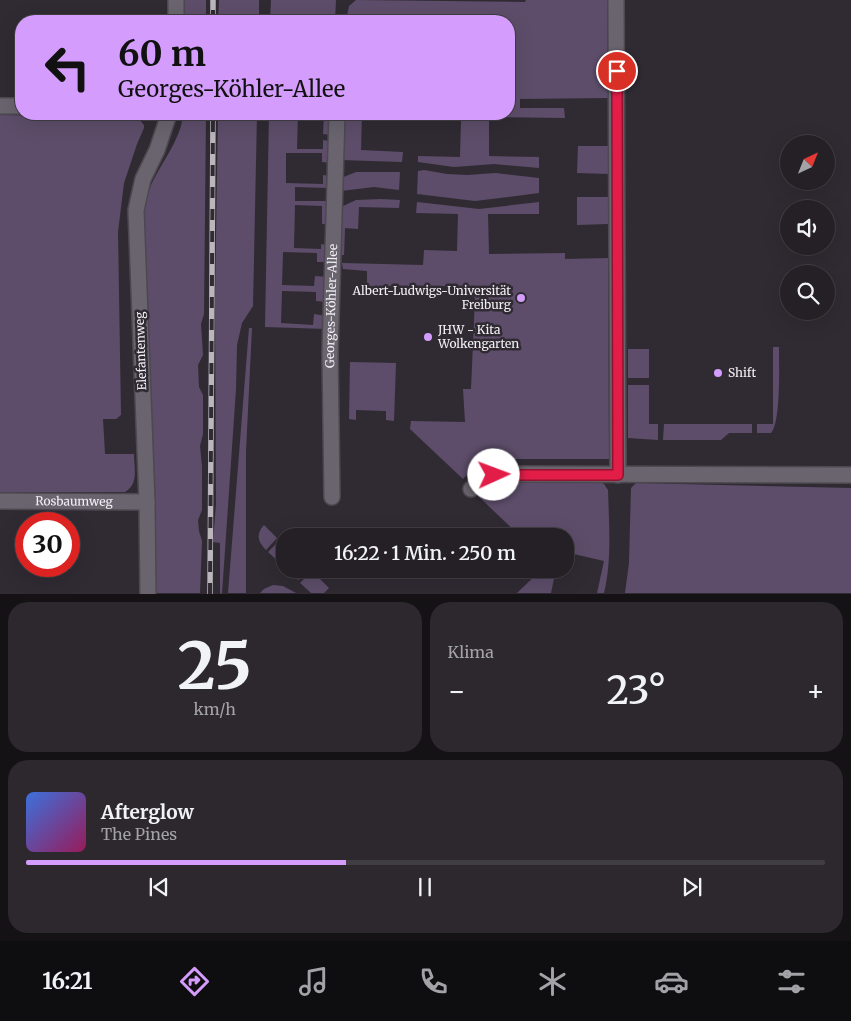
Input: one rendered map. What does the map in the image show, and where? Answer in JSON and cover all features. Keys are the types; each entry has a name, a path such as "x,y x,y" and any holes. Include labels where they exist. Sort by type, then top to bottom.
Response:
{"street":[{"path":"176,0 176,15"},
{"path":"616,0 618,475"},
{"path":"0,106 15,106"},
{"name":"Elefantenweg","path":"148,594 147,502 136,210 144,179 157,150 167,120"},
{"name":"Georges-Köhler-Allee","path":"332,497 330,353 336,120"},
{"path":"471,489 482,480 494,475 851,475"},
{"name":"Rosbaumweg","path":"0,501 147,502"}],"shaded area":[{"path":"184,0 206,0 206,15 184,15"},
{"path":"219,0 259,0 259,15 218,15"},
{"path":"271,0 336,0 335,15 270,15"},
{"path":"356,0 525,2 526,0 607,0 608,98 520,99 520,108 564,108 565,118 515,117 515,15 347,15 349,6"},
{"path":"0,115 15,115 15,120 140,120 144,128 124,183 118,232 121,415 116,419 103,419 105,454 134,454 134,480 125,492 0,492"},
{"path":"182,120 206,120 204,314 201,324 203,355 198,365 199,387 203,395 203,434 200,446 202,510 198,520 202,541 200,593 155,593 143,230 148,193 174,143"},
{"path":"218,120 257,120 253,306 242,323 237,345 236,389 222,594 220,593 220,543 213,542 216,504 215,300"},
{"path":"269,120 298,120 297,149 323,149 323,140 330,141 330,163 322,162 322,153 286,153 286,183 323,184 323,175 329,176 328,188 295,187 295,201 328,201 328,224 322,224 322,206 295,205 294,248 321,249 321,244 327,245 327,262 317,262 317,253 283,252 282,285 314,286 315,276 328,277 327,302 316,301 316,292 282,291 281,323 313,325 314,314 327,316 327,329 265,327"},
{"path":"324,120 332,120 331,135 323,134"},
{"path":"342,120 362,120 361,150 403,152 402,162 341,160"},
{"path":"461,120 489,120 489,156 539,157 539,168 494,164 454,167 418,162 418,156 460,157"},
{"path":"578,146 608,146 609,174 577,173"},
{"path":"424,170 447,174 496,173 539,178 539,193 475,201 417,194 418,171"},
{"path":"356,172 400,172 399,190 374,187 341,191 341,178"},
{"path":"577,197 608,197 608,224 577,225"},
{"path":"356,200 400,200 399,208 359,207 358,229 345,228 344,255 339,255 341,207"},
{"path":"417,202 479,209 539,202 539,214 488,214 489,254 565,253 565,259 608,258 609,459 499,459 479,466 463,479 410,429 411,421 465,422 463,389 471,389 475,298 465,286 367,286 367,271 343,269 342,263 423,265 424,250 457,251 458,214 416,213"},
{"path":"249,328 252,328 246,451 246,593 228,593"},
{"path":"773,347 779,347 779,392 776,418 771,433 757,433 757,424 773,424"},
{"path":"628,349 649,349 649,378 628,378"},
{"path":"350,362 396,363 394,421 386,420 386,411 356,410 356,420 349,419"},
{"path":"628,385 649,385 649,424 658,424 658,440 628,438"},
{"path":"664,424 752,424 752,433 729,433 721,440 663,440"},
{"path":"508,480 599,481 604,484 608,490 609,542 607,581 604,593 597,593 604,561 574,554 574,528 512,528 477,495 491,484"},
{"path":"636,483 851,488 851,593 625,593 629,563 631,488"},
{"path":"264,525 276,537 266,550 259,538 260,531"},
{"path":"276,544 276,559 268,552"},
{"path":"305,578 319,578 329,588 324,593 311,593 300,583"},
{"path":"533,578 554,578 551,593 517,593"},
{"path":"273,585 283,586 296,593 260,593"}],"railway":[{"path":"213,0 213,15"},
{"path":"210,594 213,120"}],"place":[{"name":"Albert-Ludwigs-Universität Freiburg","path":"521,298"},
{"name":"JHW - Kita Wolkengarten","path":"428,337"},
{"name":"Shift","path":"718,373"}],"route":[{"path":"494,475 618,475 617,71"}]}
